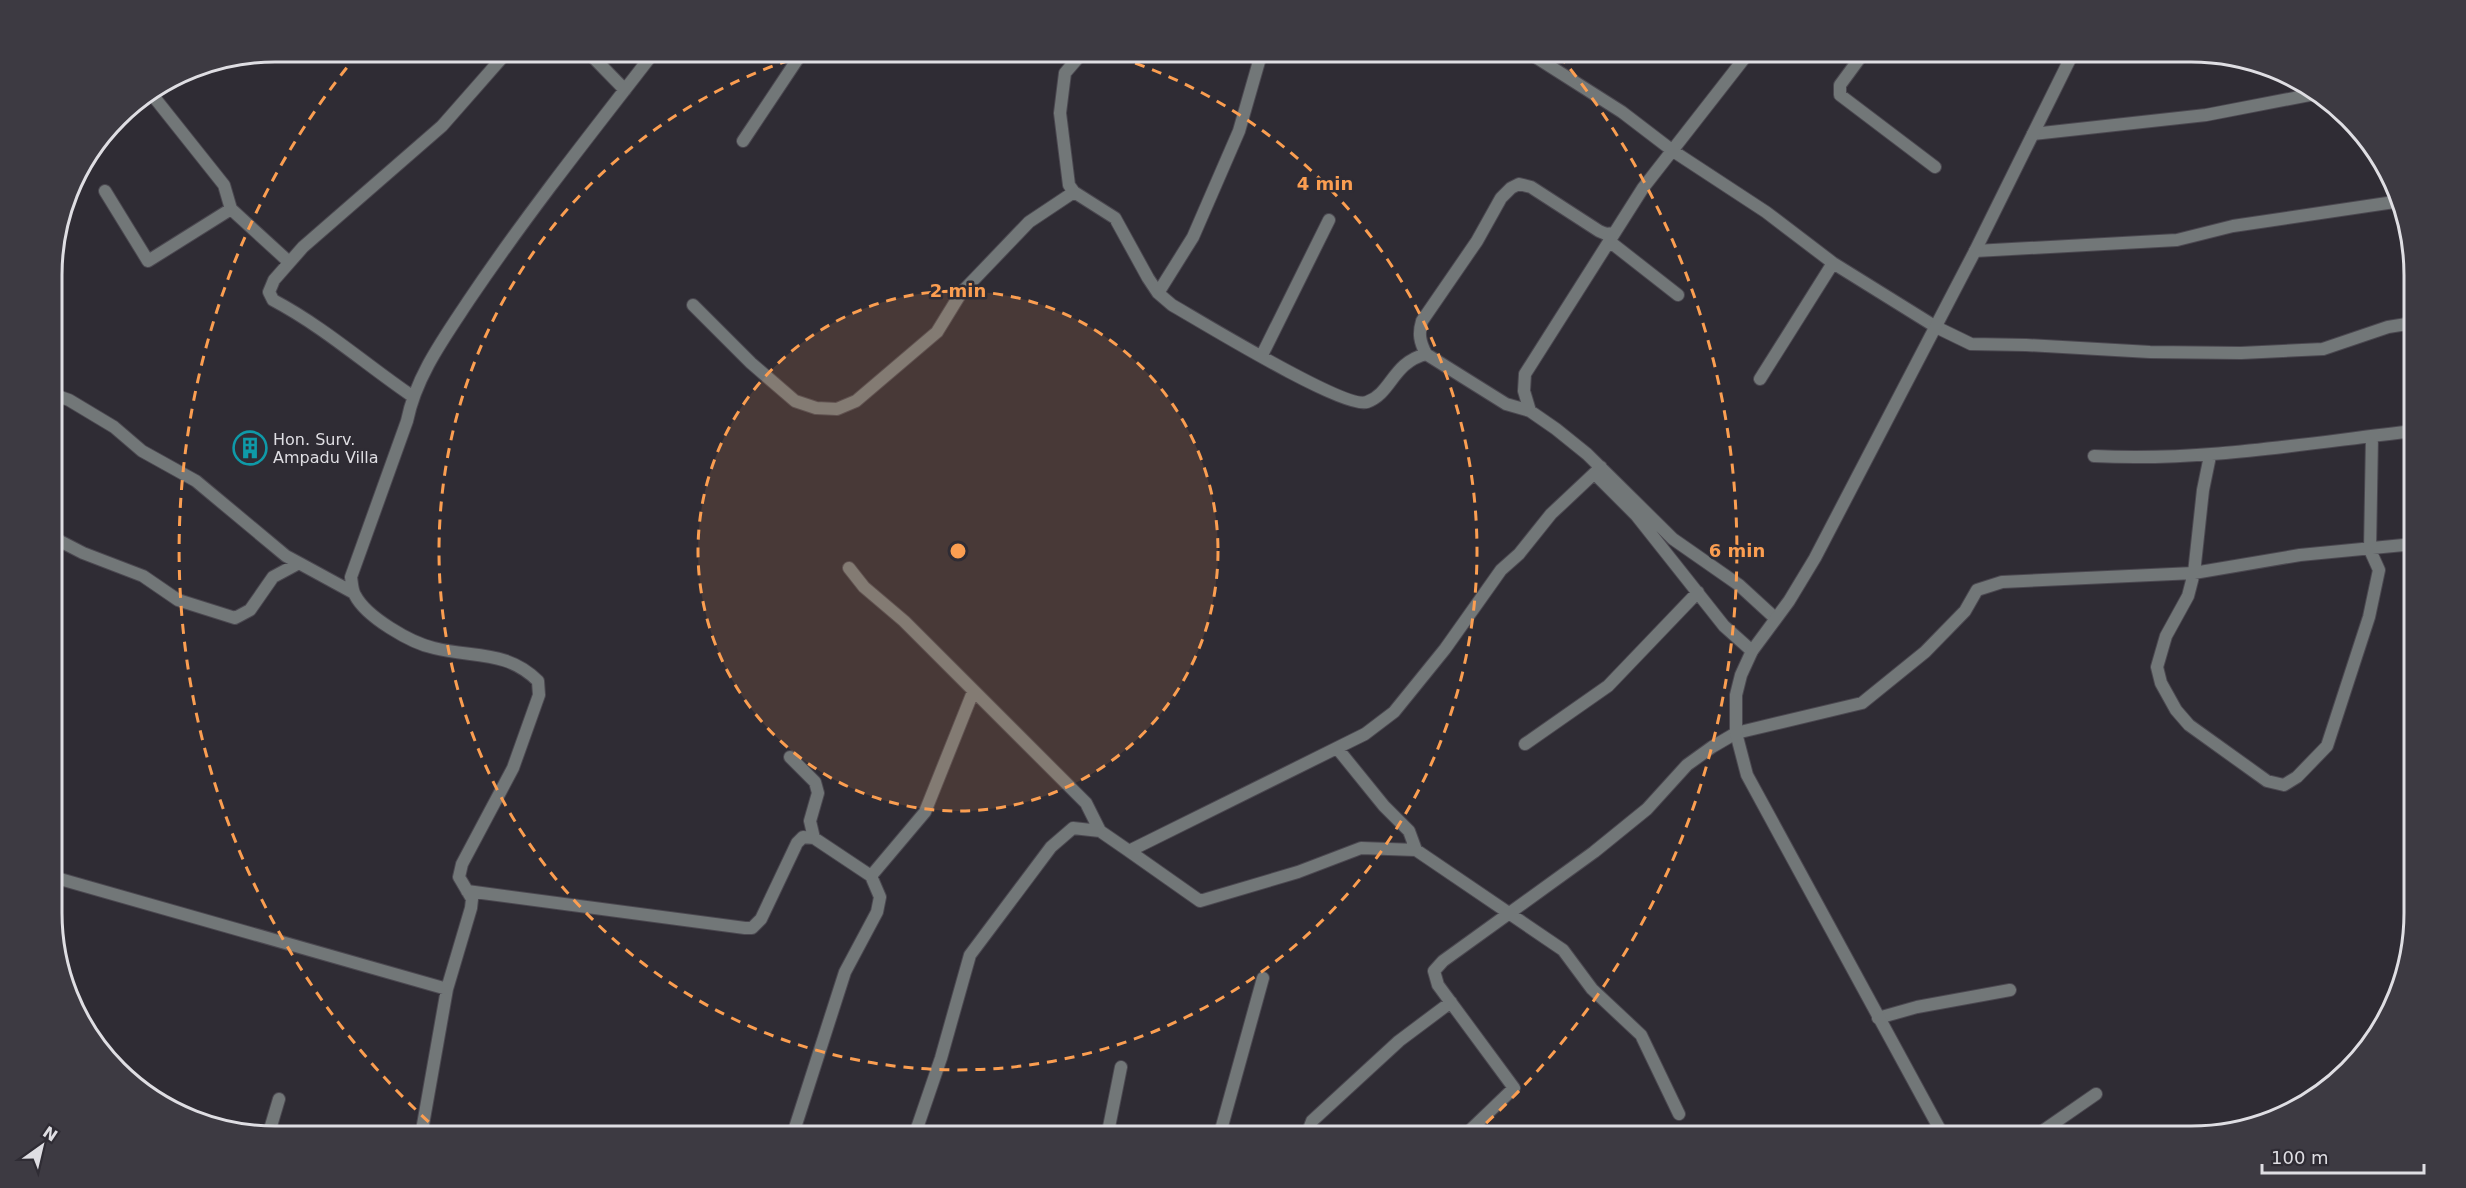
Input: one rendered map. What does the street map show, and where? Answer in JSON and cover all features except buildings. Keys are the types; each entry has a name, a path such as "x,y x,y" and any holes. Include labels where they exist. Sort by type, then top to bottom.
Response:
{"street":[{"path":"412,396 373,370 333,335 273,300 269,292 274,280 303,247 442,126 498,62"},
{"path":"598,62 625,90"},
{"path":"423,1126 447,989 471,908 472,899 459,877 462,864 513,768 539,695 538,681 528,672 492,655 434,648 404,634 379,620 363,607 354,593 351,577 407,420 412,396 439,346 497,259 647,62"},
{"path":"743,141 796,62"},
{"path":"1074,62 1065,73 1060,113 1069,185 1074,192 1114,218 1158,293 1172,305 1308,382 1353,402 1364,403 1381,392 1396,371 1411,358 1426,354"},
{"path":"1158,293 1192,237 1234,141 1259,62"},
{"path":"1543,62 1622,112 1673,151 1766,212 1833,263 1936,327 1971,344 2150,352 2241,353 2323,349 2388,327 2404,324"},
{"path":"1530,411 1524,391 1525,374 1643,188 1741,62"},
{"path":"1857,62 1840,85 1840,95 1935,167"},
{"path":"1938,1126 1747,775 1736,733 1736,695 1741,675 1752,651 1789,601 1815,558 1883,422 1975,251 2069,62"},
{"path":"2033,134 2206,115 2307,95"},
{"path":"155,98 224,185 231,209 289,262"},
{"path":"1678,294 1612,237 1531,187 1519,184 1501,198 1477,241 1422,321 1419,330 1420,343 1426,354 1506,404 1530,411 1673,539 1739,585 1775,618"},
{"path":"105,191 148,261 231,209"},
{"path":"693,305 751,363 795,401 816,408 837,409 856,401 937,332 961,293 1029,222 1074,192"},
{"path":"1975,251 2177,240 2233,226 2392,202"},
{"path":"1262,355 1329,220"},
{"path":"1760,379 1833,263"},
{"path":"62,398 114,426 142,451 196,481 286,556 354,593"},
{"path":"2094,456 2140,459 2210,456 2404,432"},
{"path":"2210,456 2203,490 2194,573 2188,596 2166,636 2157,667 2161,683 2176,710 2189,725 2266,781 2284,785 2297,777 2327,746 2369,617 2379,570 2370,550 2372,436"},
{"path":"1599,471 1724,626 1752,651"},
{"path":"1129,851 1365,734 1394,712 1445,649 1501,570 1519,554 1551,514 1582,483 1599,471"},
{"path":"62,542 83,554 143,576 178,600 235,618 250,610 273,577 299,563"},
{"path":"1474,1126 1514,1088 1438,985 1434,971 1443,961 1594,852 1647,809 1687,765 1736,733 1862,703 1925,652 1965,611 1977,590 2002,582 2194,573 2300,555 2404,545"},
{"path":"849,568 864,587 904,621 1086,803 1100,831"},
{"path":"1525,744 1608,686 1698,592"},
{"path":"871,876 925,812 973,692"},
{"path":"1337,748 1384,806 1409,831 1416,850"},
{"path":"790,756 815,782 818,794 810,821 814,838"},
{"path":"918,1126 941,1058 970,955 1051,847 1073,828 1100,831 1200,901 1298,872 1360,848 1416,850 1563,950 1592,989 1641,1035 1679,1114"},
{"path":"467,891 752,928 761,919 797,843 803,837 814,838 871,876 880,897 878,912 845,972 796,1126"},
{"path":"62,880 447,989"},
{"path":"1223,1126 1263,978"},
{"path":"1878,1018 1929,1005 2010,990"},
{"path":"1310,1126 1312,1121 1399,1041 1451,1002"},
{"path":"1109,1126 1121,1067"},
{"path":"2050,1126 2096,1094"},
{"path":"271,1126 279,1099"}],"place":[{"name":"Hon. Surv. Ampadu Villa","path":"250,448"}]}
